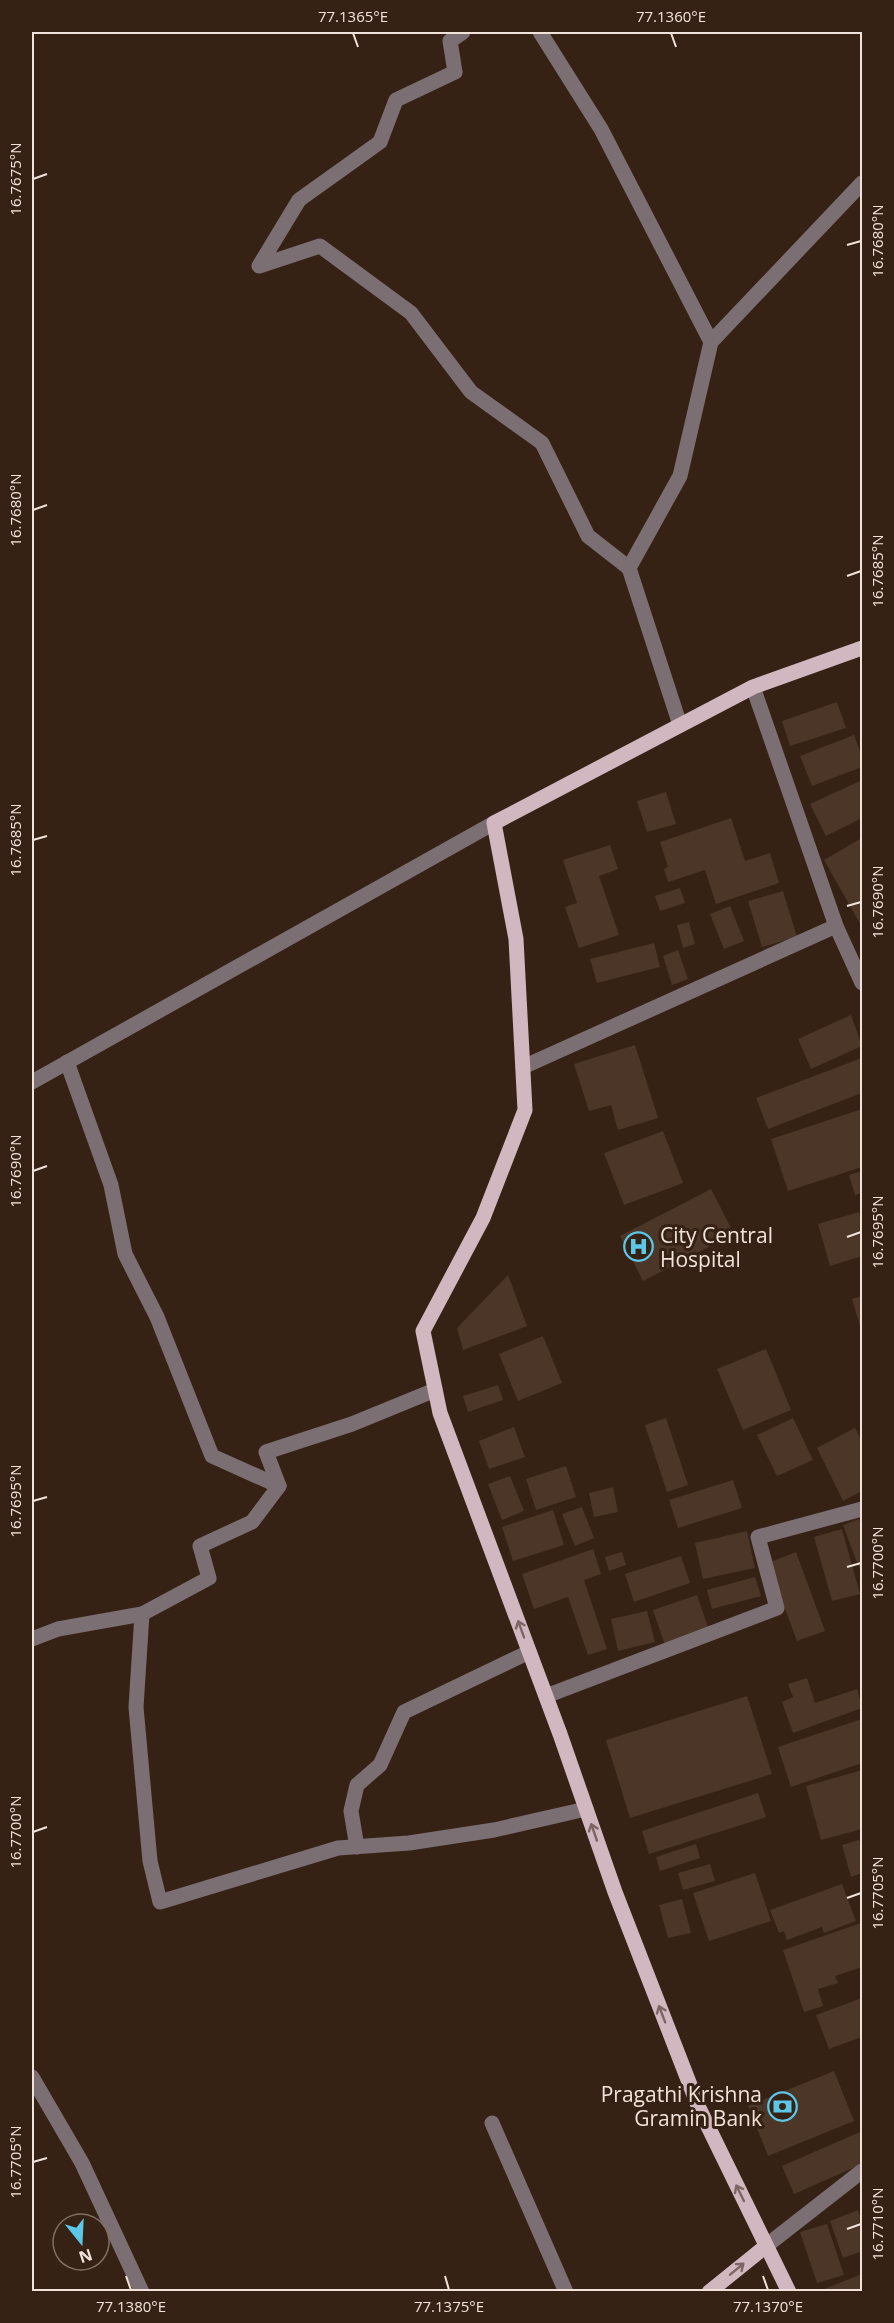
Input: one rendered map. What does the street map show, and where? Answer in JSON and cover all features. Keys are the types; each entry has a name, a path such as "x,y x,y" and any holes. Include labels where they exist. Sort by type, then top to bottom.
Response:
{"main road":[{"path":"789,2292 699,2108 615,1892 546,1696 440,1413 423,1331 483,1218 525,1110 516,939 494,823 753,687 862,648"},
{"path":"709,2292 766,2246"}],"street":[{"path":"464,32 450,41 455,72 396,100 380,142 300,200 259,266 320,246 411,313 471,392 542,443 588,536 629,568 680,725"},
{"path":"540,32 601,129 711,342"},
{"path":"629,568 680,476 711,342 862,183"},
{"path":"753,687 836,927 862,983"},
{"path":"32,1082 494,823"},
{"path":"523,1066 836,927"},
{"path":"67,1062 111,1185 125,1254 157,1317 212,1456 279,1486"},
{"path":"279,1486 266,1452 352,1424 435,1390"},
{"path":"32,1639 58,1629 142,1614 209,1578 200,1546 252,1522 279,1486"},
{"path":"546,1696 777,1608 758,1537 862,1509"},
{"path":"142,1614 136,1707 150,1861 160,1902 338,1848 409,1843 494,1830 586,1809"},
{"path":"357,1847 351,1811 357,1785 380,1765 404,1712 529,1652"},
{"path":"32,2076 82,2163 142,2292"},
{"path":"492,2123 566,2292"},
{"path":"766,2246 862,2171"}],"building":[{"path":"837,702 846,728 790,746 782,721"},
{"path":"854,735 862,757 862,767 812,786 800,756"},
{"path":"862,780 862,818 826,836 810,804"},
{"path":"666,792 676,824 647,832 637,801"},
{"path":"731,818 745,861 770,853 779,883 716,904 705,870 668,882 664,869 668,867 660,842"},
{"path":"862,838 862,927 824,860"},
{"path":"610,845 618,869 599,876 619,935 579,948 565,907 577,903 563,860"},
{"path":"680,888 685,903 660,911 655,896"},
{"path":"783,891 797,937 762,947 748,901"},
{"path":"730,906 744,941 724,949 710,914"},
{"path":"689,922 695,944 683,948 677,925"},
{"path":"654,943 660,967 597,983 590,959"},
{"path":"678,950 688,979 672,985 663,956"},
{"path":"851,1015 862,1046 811,1069 798,1039"},
{"path":"635,1045 658,1118 618,1130 611,1105 589,1111 574,1064"},
{"path":"862,1058 862,1093 768,1129 756,1098"},
{"path":"862,1109 862,1167 788,1191 771,1139"},
{"path":"663,1131 683,1183 624,1205 604,1153"},
{"path":"862,1171 862,1193 855,1195 849,1175"},
{"path":"711,1189 734,1234 643,1281 620,1236"},
{"path":"859,1212 862,1224 862,1256 830,1266 818,1224"},
{"path":"508,1275 527,1326 463,1350 457,1328"},
{"path":"862,1296 862,1333 852,1299"},
{"path":"543,1336 562,1383 518,1401 499,1354"},
{"path":"766,1349 791,1410 743,1430 717,1369"},
{"path":"498,1385 503,1400 468,1412 463,1396"},
{"path":"666,1418 688,1485 667,1492 645,1425"},
{"path":"793,1418 813,1460 777,1476 757,1435"},
{"path":"514,1427 525,1457 489,1469 479,1441"},
{"path":"855,1428 862,1442 862,1491 843,1501 817,1448"},
{"path":"566,1466 576,1497 536,1510 526,1479"},
{"path":"510,1476 524,1511 502,1520 488,1484"},
{"path":"733,1480 742,1508 678,1528 669,1500"},
{"path":"613,1487 618,1512 594,1517 589,1493"},
{"path":"582,1507 594,1538 575,1546 562,1514"},
{"path":"553,1510 564,1545 513,1561 502,1527"},
{"path":"859,1519 862,1530 862,1566 859,1568 843,1525"},
{"path":"842,1529 860,1594 832,1601 814,1537"},
{"path":"747,1531 755,1568 703,1579 695,1543"},
{"path":"593,1549 601,1574 584,1580 607,1649 588,1655 568,1597 534,1609 522,1574"},
{"path":"622,1552 626,1565 609,1571 605,1557"},
{"path":"796,1552 825,1631 797,1641 768,1563"},
{"path":"681,1556 690,1583 634,1602 625,1574"},
{"path":"755,1577 761,1596 712,1609 707,1590"},
{"path":"697,1595 709,1630 665,1645 653,1610"},
{"path":"647,1611 655,1642 618,1651 611,1619"},
{"path":"807,1678 815,1703 857,1689 862,1708 793,1733 782,1702 793,1697 788,1684"},
{"path":"747,1696 772,1774 630,1818 606,1740"},
{"path":"862,1719 862,1763 791,1787 778,1747"},
{"path":"862,1770 862,1829 821,1840 806,1786"},
{"path":"758,1793 766,1817 649,1854 642,1831"},
{"path":"859,1840 862,1850 862,1873 851,1877 842,1845"},
{"path":"696,1844 700,1858 660,1871 656,1857"},
{"path":"710,1864 715,1881 683,1890 678,1873"},
{"path":"755,1873 771,1921 709,1941 693,1893"},
{"path":"842,1884 856,1921 824,1933 822,1927 787,1940 784,1931 779,1933 770,1910"},
{"path":"682,1899 691,1933 668,1938 659,1905"},
{"path":"861,1923 862,1967 835,1976 838,1983 818,1989 823,2006 804,2012 783,1950"},
{"path":"862,1998 862,2037 829,2049 816,2015"},
{"path":"834,2071 854,2121 768,2156 748,2106"},
{"path":"860,2132 862,2164 794,2194 782,2166"},
{"path":"858,2210 862,2223 862,2251 843,2258 830,2221"},
{"path":"827,2224 844,2275 817,2283 800,2232"},
{"path":"862,2274 862,2292 819,2292 819,2291"}],"place":[{"name":"City Central Hospital","path":"639,1247"},
{"name":"Pragathi Krishna Gramin Bank","path":"783,2106"}]}
